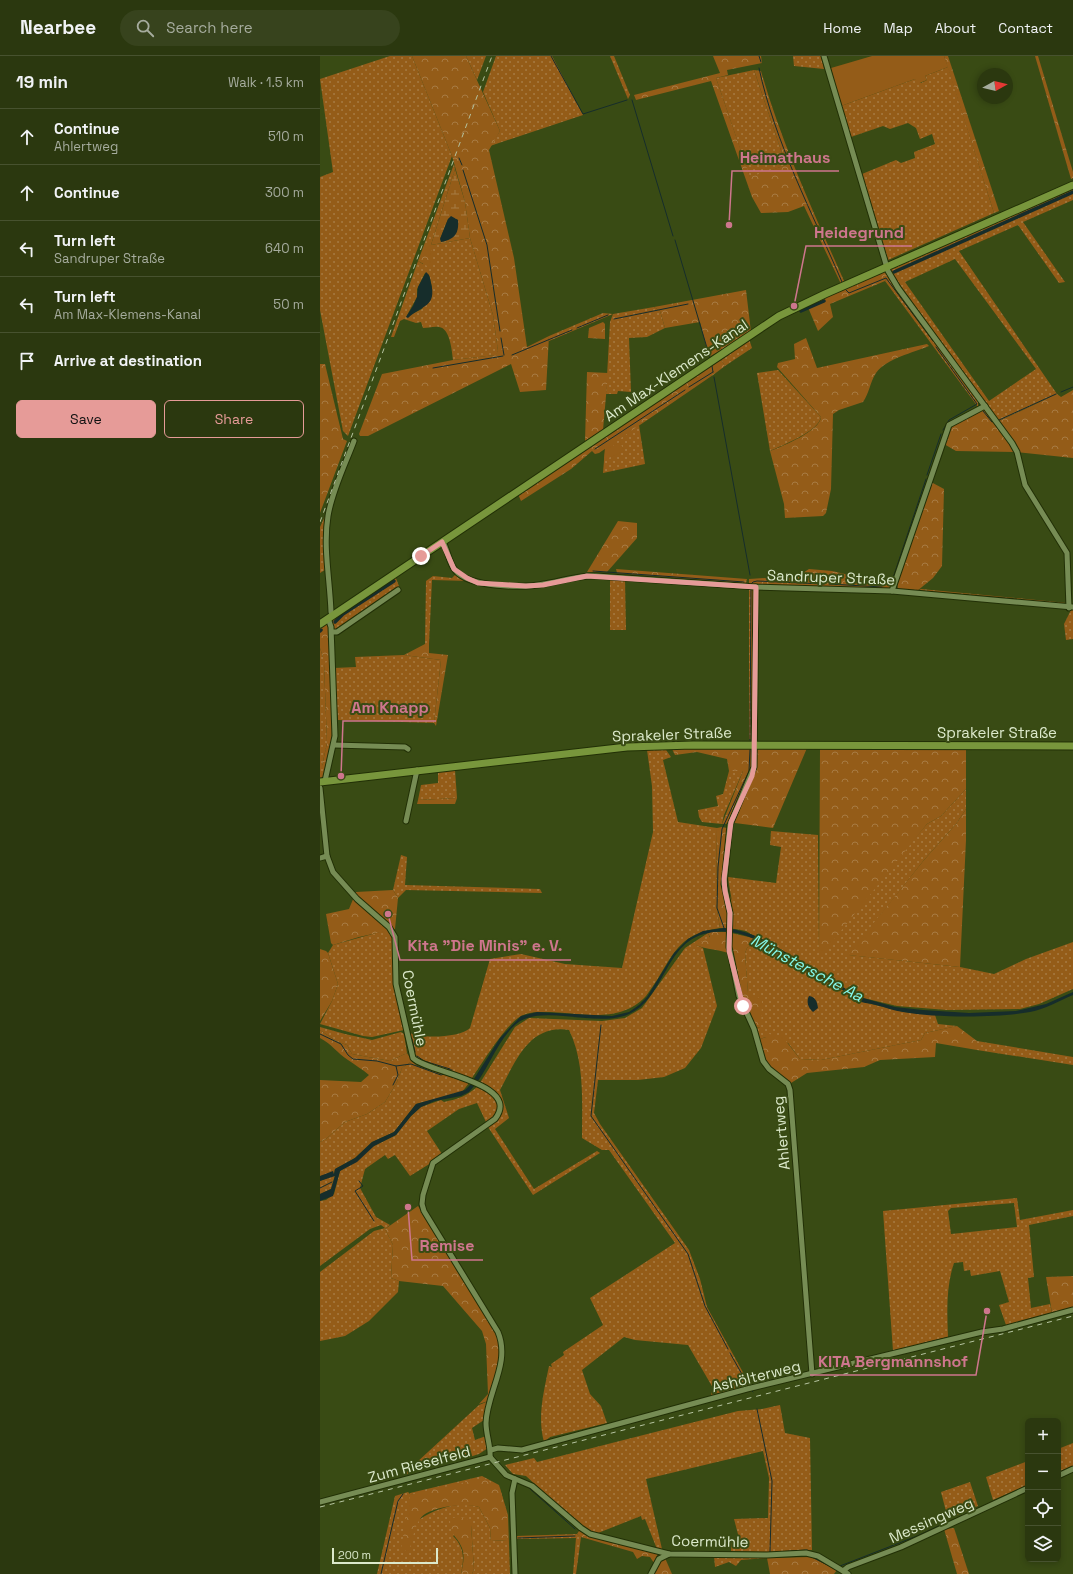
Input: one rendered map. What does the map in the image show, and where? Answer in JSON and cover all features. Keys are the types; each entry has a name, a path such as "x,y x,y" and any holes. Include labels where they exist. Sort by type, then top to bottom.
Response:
{"main road":[{"name":"Am Max-Klemens-Kanal","path":"320,624 779,316 886,267 1073,185"},
{"name":"Sprakeler Straße","path":"323,782 627,747 755,745 1073,746"}],"street":[{"path":"824,56 886,267 898,288 1012,443 1017,452 1025,485 1067,553 1071,608"},
{"path":"892,591 950,424 985,406"},
{"path":"323,782 334,744 328,517 331,503 354,441"},
{"name":"Sandruper Straße","path":"442,542 454,569 467,578 478,583 526,586 543,585 587,576 752,586 892,591 1071,608"},
{"name":"Ahlertweg","path":"752,586 755,745 752,776 730,825 724,884 730,908 729,951 739,996 754,1030 762,1058 769,1068 788,1084 790,1090 812,1374"},
{"path":"332,632 337,632 398,590"},
{"path":"334,744 404,747 408,749"},
{"path":"406,821 418,770"},
{"name":"Coermühle","path":"320,788 327,856 333,872 357,899 389,927 394,937 396,984 410,1051 413,1058 418,1063 479,1083 496,1096 500,1109 499,1114 495,1119 433,1163 422,1201 424,1211 498,1332 502,1344 501,1365 486,1422 491,1450 490,1457"},
{"path":"320,858 327,856"},
{"name":"Ashölterweg","path":"491,1450 498,1448 522,1450 740,1392 1073,1310"},
{"name":"Zum Rieselfeld","path":"320,1502 490,1457 504,1473 515,1479"},
{"path":"1061,1475 1073,1469"},
{"path":"515,1479 512,1493 515,1574"},
{"name":"Coermühle","path":"515,1479 532,1486 590,1534 669,1554 806,1553 818,1556 846,1573"},
{"name":"Messingweg","path":"846,1573 848,1567 901,1547 1025,1489"},
{"path":"651,1574 659,1559 658,1551"},
{"path":"659,1559 669,1554"}],"green space":[{"path":"390,56 412,56 452,156 348,436 343,431 320,310 320,177 333,172 320,79"},
{"path":"412,56 466,56 500,131 489,150 514,258 527,347 549,336 546,390 520,392 511,364 368,436 360,436 359,434 382,374 453,360 495,355 498,351 493,315 470,238 465,202 452,156"},
{"path":"466,56 486,56 477,80"},
{"path":"496,56 552,56 583,115 490,146 500,131 483,92"},
{"path":"610,56 614,56 630,95 628,99"},
{"path":"713,56 761,56 762,63 727,70 728,75 716,78 750,177 786,165 754,70 761,71 779,126 810,205 845,283 841,284 804,206 788,212 761,213 752,197 711,81 636,100 634,95 720,73"},
{"path":"793,56 821,56 824,69 794,66"},
{"path":"872,56 944,56 948,67 925,76 927,80 917,84 915,79 841,106 831,68"},
{"path":"944,56 948,56 999,211 994,213"},
{"path":"1035,56 1038,56 1073,172 1073,178 1071,179"},
{"path":"948,67 994,213 888,260 862,174 896,160 901,163 915,158 914,152 935,144 932,134 920,139 916,128 908,123 890,129 883,126 851,137 841,106 915,79 921,83 927,80 925,76"},
{"path":"754,70 786,165 750,178 716,78"},
{"path":"454,164 455,169 431,245 470,238 493,315 498,351 496,355 453,360 450,340 443,328 423,328 421,322 416,323 404,319 400,321 394,337 391,337 418,261 423,264 431,246 424,245","holes":["425,273 429,275 432,287 422,309 406,317 417,297 417,289"]},
{"path":"455,169 465,202 470,238 431,245","holes":["453,218 458,220 457,224 440,239 448,219"]},
{"path":"1073,188 1073,200 1023,222 1065,282 1059,283 1018,225 959,251 1057,394 999,421 890,271 892,268","holes":["955,259 1036,369 989,401 905,282"]},
{"path":"424,245 431,245 433,263 431,268 418,261"},
{"path":"884,271 888,276 885,281 830,304 833,317 818,331 807,305"},
{"path":"888,276 978,399 978,407 885,281"},
{"path":"746,290 751,332 709,357 700,322 665,328 660,311 654,307"},
{"path":"654,307 660,311 665,328 647,337 629,338 631,392 618,391 617,394 606,394 610,322 613,314"},
{"path":"603,313 613,314 549,341 549,336"},
{"path":"603,322 605,324 605,339 588,338 589,328"},
{"path":"806,338 817,368 927,344 929,346 901,356 887,363 876,373 863,402 839,410 833,414 831,489 826,513 823,516 785,518 784,504 770,451 792,442 808,433 819,422 821,417 777,367 778,363 795,359 794,344"},
{"path":"749,339 752,348 725,366 720,358"},
{"path":"720,358 725,366 713,375 599,453 595,454 592,451 571,469 521,501 518,494"},
{"path":"320,364 325,364 343,439 347,441 320,513"},
{"path":"778,370 821,417 819,422 807,432 770,451 757,373"},
{"path":"587,372 608,373 603,430 585,441"},
{"path":"1073,390 1073,458 1015,452 956,451 944,444 952,426 984,409 995,423 1057,394 1061,397"},
{"path":"639,425 645,464 603,473 605,448"},
{"path":"620,442 624,451 604,460 605,450"},
{"path":"931,482 944,489 942,566 933,578 917,591 898,589 897,583"},
{"path":"328,510 324,533 325,570 320,573 320,527"},
{"path":"618,521 637,523 637,538 607,572 587,572"},
{"path":"616,569 747,579 746,583 617,573"},
{"path":"809,569 832,571 892,585 889,589 749,584 749,579 795,578"},
{"path":"456,574 469,581 432,580 429,644 425,644 426,581 433,576 452,578"},
{"path":"395,576 399,586 397,589 335,630 332,626 333,618"},
{"path":"610,579 625,579 626,630 610,630"},
{"path":"749,588 754,589 753,740 749,739"},
{"path":"921,589 1067,603 1065,605 917,591"},
{"path":"1073,609 1073,639 1066,640 1064,624 1071,610"},
{"path":"325,623 329,623 330,654 323,657 320,648 320,626"},
{"path":"425,644 429,644 429,653 448,655 436,726 434,723 441,660 404,655"},
{"path":"320,648 323,657 330,654 330,664 324,664 327,743 322,766 326,766 323,777 320,778"},
{"path":"404,655 441,660 434,723 338,720 334,668 356,667 355,657"},
{"path":"328,662 330,664 332,728 329,754 326,766 324,767 322,766 327,743 324,663"},
{"path":"664,747 671,757 663,760 678,822 717,828 716,904 720,928 704,931 682,943 646,996 636,1005 625,1010 602,1015 551,1012 524,1014 515,1020 502,1035 472,1078 422,1063 414,1052 408,1032 421,1036 449,1036 458,1034 470,1028 490,959 521,954 565,964 622,968 653,832 652,786 647,750 649,748"},
{"path":"671,747 807,748 773,828 735,823 722,824 743,771 729,771 727,759 697,752 675,755"},
{"path":"820,749 966,750 966,789 941,816 927,824 824,952 819,951"},
{"path":"455,770 457,798 418,800 421,785 438,783 438,771"},
{"path":"729,771 743,771 724,815 722,824 702,822 699,817 698,810 718,806 716,796 723,794"},
{"path":"966,789 966,809 956,824 924,860 849,955 960,967 994,974 1026,959 1073,942 1073,989 1039,1004 1020,1009 947,1010 897,1006 855,996 827,976 817,973 746,931 736,929 728,877 776,883 781,847 770,845 771,831 818,835 819,951 927,824 941,816"},
{"path":"457,798 455,804 417,804 418,800"},
{"path":"966,809 960,967 848,955 924,860 956,824"},
{"path":"717,828 727,828 728,830 722,885 723,893 730,896 735,907 736,929 720,928 716,904"},
{"path":"401,855 407,857 405,885 540,889 542,893 406,890 398,898 393,890"},
{"path":"393,890 398,898 395,929 359,937 333,945 331,943 326,914 349,909 356,892"},
{"path":"387,930 393,938 394,985 404,1030 372,1037 363,1036 320,1024 332,1001 338,984 328,953 333,945"},
{"path":"727,932 753,938 753,944 747,948 745,953 748,993 762,999 761,1028 756,1027 741,996 731,954 695,945 710,937 708,933"},
{"path":"708,933 710,938 696,945 703,948 717,1006 701,1048 685,1068 664,1077 638,1080 598,1080 594,1113 600,1124 689,1250 700,1279 707,1307 750,1385 711,1395 713,1388 688,1345 635,1340 624,1337 582,1370 590,1394 601,1406 607,1423 550,1437 544,1442 541,1414 543,1394 549,1366 552,1367 551,1364 564,1355 563,1352 603,1325 590,1298 675,1243 609,1150 602,1150 582,1138 582,1083 578,1055 569,1030 555,1030 544,1033 534,1039 518,1057 500,1090 509,1118 495,1129 534,1189 597,1151 600,1153 533,1195 486,1124 468,1135 486,1122 477,1103 459,1109 427,1131 442,1154 410,1176 395,1155 388,1159 385,1155 365,1169 360,1188 376,1217 390,1225 385,1229 393,1245 391,1278 399,1281 398,1292 369,1321 345,1336 320,1341 320,1272 374,1231 385,1228 381,1225 370,1229 320,1266 320,1201 326,1200 334,1194 340,1171 374,1146 396,1135 411,1116 421,1107 441,1100 444,1102 458,1098 466,1095 478,1086 515,1027 529,1018 602,1021 625,1018 642,1008 685,948"},
{"path":"753,938 793,961 811,974 839,987 859,1001 904,1012 935,1015 938,1024 957,1026 925,1033 921,1040 821,1060 800,1059 788,1043 766,1037 760,1039 756,1027 760,1028 748,994 745,953 747,948 753,944"},
{"path":"320,949 328,953 338,984 332,1001 320,1021"},
{"path":"957,1026 977,1041 977,1050 936,1043 935,1057 880,1060 864,1067 807,1073 791,1083 773,1069 767,1061 760,1039 769,1034 782,1036 800,1059 821,1060 921,1040 925,1033"},
{"path":"320,1027 372,1040 401,1032 404,1034 407,1053 390,1061 352,1054 347,1045 338,1042 320,1030"},
{"path":"320,1030 338,1042 347,1045 352,1054 390,1061 407,1053 412,1061 402,1068 397,1082 385,1102 367,1114 345,1122 326,1139 320,1142 320,1080 361,1082 369,1075 320,1038"},
{"path":"977,1041 1073,1057 1073,1065 977,1050"},
{"path":"412,1061 417,1066 469,1083 462,1092 416,1104 394,1132 372,1142 355,1158 335,1169 334,1174 320,1176 320,1142 326,1139 345,1122 367,1114 385,1102 397,1082 402,1068"},
{"path":"335,1175 331,1189 320,1194 320,1181"},
{"path":"1017,1198 1020,1220 1073,1210 1073,1216 1029,1225 1034,1277 1028,1278 1031,1308 1050,1304 1052,1313 1006,1325 999,1305 1009,1302 1000,1271 971,1276 970,1270 964,1271 963,1262 954,1263 948,1290 948,1337 893,1351 883,1211","holes":["1014,1203 1017,1227 951,1234 948,1211 951,1208"]},
{"path":"418,1206 498,1334 501,1351 491,1400 479,1404 488,1394 486,1344 482,1331 443,1286 399,1281 391,1278 393,1245 385,1229"},
{"path":"1073,1276 1073,1308 1052,1313 1046,1277"},
{"path":"491,1400 484,1420 472,1428 475,1440 486,1436 488,1448 479,1454 460,1460 457,1453 427,1461 414,1472 403,1475 479,1405"},
{"path":"780,1405 785,1433 810,1438 812,1550 767,1552 731,1551 732,1539 739,1538 734,1519 768,1518 769,1478 763,1451 646,1479 662,1549 657,1549 645,1519 642,1520 641,1516 598,1533 588,1531 526,1476 513,1474 505,1465 534,1458 537,1462 738,1411 762,1409"},
{"path":"1073,1443 1073,1466 1061,1471 1061,1454 1061,1448"},
{"path":"1025,1462 1025,1486 993,1500 986,1477"},
{"path":"482,1476 499,1485 500,1488 410,1495 420,1519 441,1509 456,1505 472,1505 479,1507 490,1528 491,1541 507,1540 500,1489 508,1515 510,1574 472,1574 474,1569 471,1525 453,1536 462,1549 463,1563 461,1574 377,1574 395,1496 408,1492 410,1493"},
{"path":"483,1478 500,1488 507,1515 508,1540 491,1541 490,1528 479,1507 466,1505 439,1508 425,1515 420,1519 416,1527 409,1552 401,1549 410,1495"},
{"path":"970,1482 978,1506 948,1519 941,1492"},
{"path":"457,1517 466,1518 471,1525 474,1569 472,1574 461,1574 463,1551 452,1533 450,1525 450,1519"},
{"path":"954,1528 969,1574 957,1574 944,1529"},
{"path":"579,1531 658,1553 654,1563 650,1557 642,1556 637,1559 633,1552 581,1537 577,1534"},
{"path":"577,1534 581,1537 576,1574 573,1574 576,1538 517,1539 516,1536"},
{"path":"714,1556 769,1556 767,1558 741,1560 736,1566 729,1562 715,1567"},
{"path":"811,1557 837,1570 834,1574 770,1574 767,1558"},
{"path":"665,1558 672,1574 653,1574 660,1562"}],"water":[{"path":"451,216 458,220 456,234 450,239 441,242 440,239 448,219"},
{"path":"426,272 430,278 432,297 427,305 408,318 406,317 417,297 418,287"},
{"name":"Münstersche Aa","path":"724,928 737,930 773,944 817,973 827,976 856,996 895,1007 969,1013 1016,1011 1046,1004 1073,992 1073,995 1041,1009 1017,1014 949,1016 917,1014 855,1000 838,987 813,975 762,943 748,937 734,933 720,932 704,934 691,940 681,949 672,960 650,997 641,1007 629,1014 616,1018 601,1019 553,1015 539,1016 526,1019 515,1025 502,1040 476,1084 469,1092 461,1096 435,1101 421,1107 411,1116 396,1135 374,1146 357,1162 340,1171 333,1196 320,1201 320,1194 331,1189 335,1176 320,1181 320,1176 333,1171 334,1174 335,1169 355,1158 372,1142 394,1132 416,1104 465,1090 470,1085 500,1038 521,1016 537,1012 612,1016 629,1012 647,997 674,953 688,939 703,931"},
{"path":"809,996 816,1000 818,1008 813,1012 808,1004"}],"waterway":[{"path":"551,56 583,114 627,100"},
{"path":"759,56 761,62"},
{"path":"759,68 774,123 784,150 842,282"},
{"path":"632,100 673,236"},
{"path":"459,158 462,165"},
{"path":"463,170 487,245 500,331"},
{"path":"894,272 1073,192"},
{"path":"675,240 710,358"},
{"path":"846,290 849,293 886,278 933,341"},
{"path":"801,311 824,301"},
{"path":"614,319 688,304"},
{"path":"577,328 608,315"},
{"path":"512,355 572,330"},
{"path":"501,338 504,355"},
{"path":"936,347 977,404 949,420 943,430"},
{"path":"433,368 503,356"},
{"path":"712,366 713,372"},
{"path":"689,387 713,372"},
{"path":"714,377 750,575"},
{"path":"1061,392 1073,387"},
{"path":"595,449 685,390"},
{"path":"999,420 1056,394"},
{"path":"983,411 992,422"},
{"path":"927,475 941,434"},
{"path":"891,584 926,479"},
{"path":"593,571 744,582"},
{"path":"335,622 343,614 394,581"},
{"path":"751,584 757,581 824,584"},
{"path":"829,584 882,587"},
{"path":"750,740 751,590"},
{"path":"724,928 717,908 718,867 722,829 749,771 750,750"},
{"path":"601,1025 591,1116 688,1254 705,1306 728,1349"},
{"path":"320,1034 341,1044 348,1055 353,1059 377,1061 396,1066 411,1064 441,1075 444,1074"},
{"path":"412,1039 415,1052"},
{"path":"417,1056 424,1061 450,1069"},
{"path":"393,1085 398,1075 396,1066"},
{"path":"447,1070 452,1070"},
{"path":"359,1181 363,1186 355,1191 374,1221"},
{"path":"320,1188 332,1182"},
{"path":"921,1344 946,1338"},
{"path":"730,1353 748,1385"},
{"path":"755,1384 807,1372"},
{"path":"757,1409 772,1481 770,1552"},
{"path":"529,1488 575,1529"},
{"path":"381,1574 398,1501 403,1494"},
{"path":"840,1566 917,1536 943,1524"},
{"path":"518,1538 575,1536"},
{"path":"777,1552 807,1550"},
{"path":"812,1557 835,1569"}],"railway":[{"path":"320,522 492,56"},
{"path":"320,1507 1073,1316"}],"place":[{"name":"Heimathaus","path":"729,225"},
{"name":"Heidegrund","path":"794,306"},
{"name":"Am Knapp","path":"341,776"},
{"name":"Kita \"Die Minis\" e. V.","path":"388,914"},
{"name":"Remise","path":"408,1207"},
{"name":"KITA Bergmannshof","path":"987,1311"}],"route":[{"path":"421,556 442,542 447,550 454,569 459,574 478,583 526,586 543,585 582,576 596,576 756,587 755,760 752,776 733,815 730,825 724,879 725,891 730,908 729,951 739,996 743,1006"}]}
